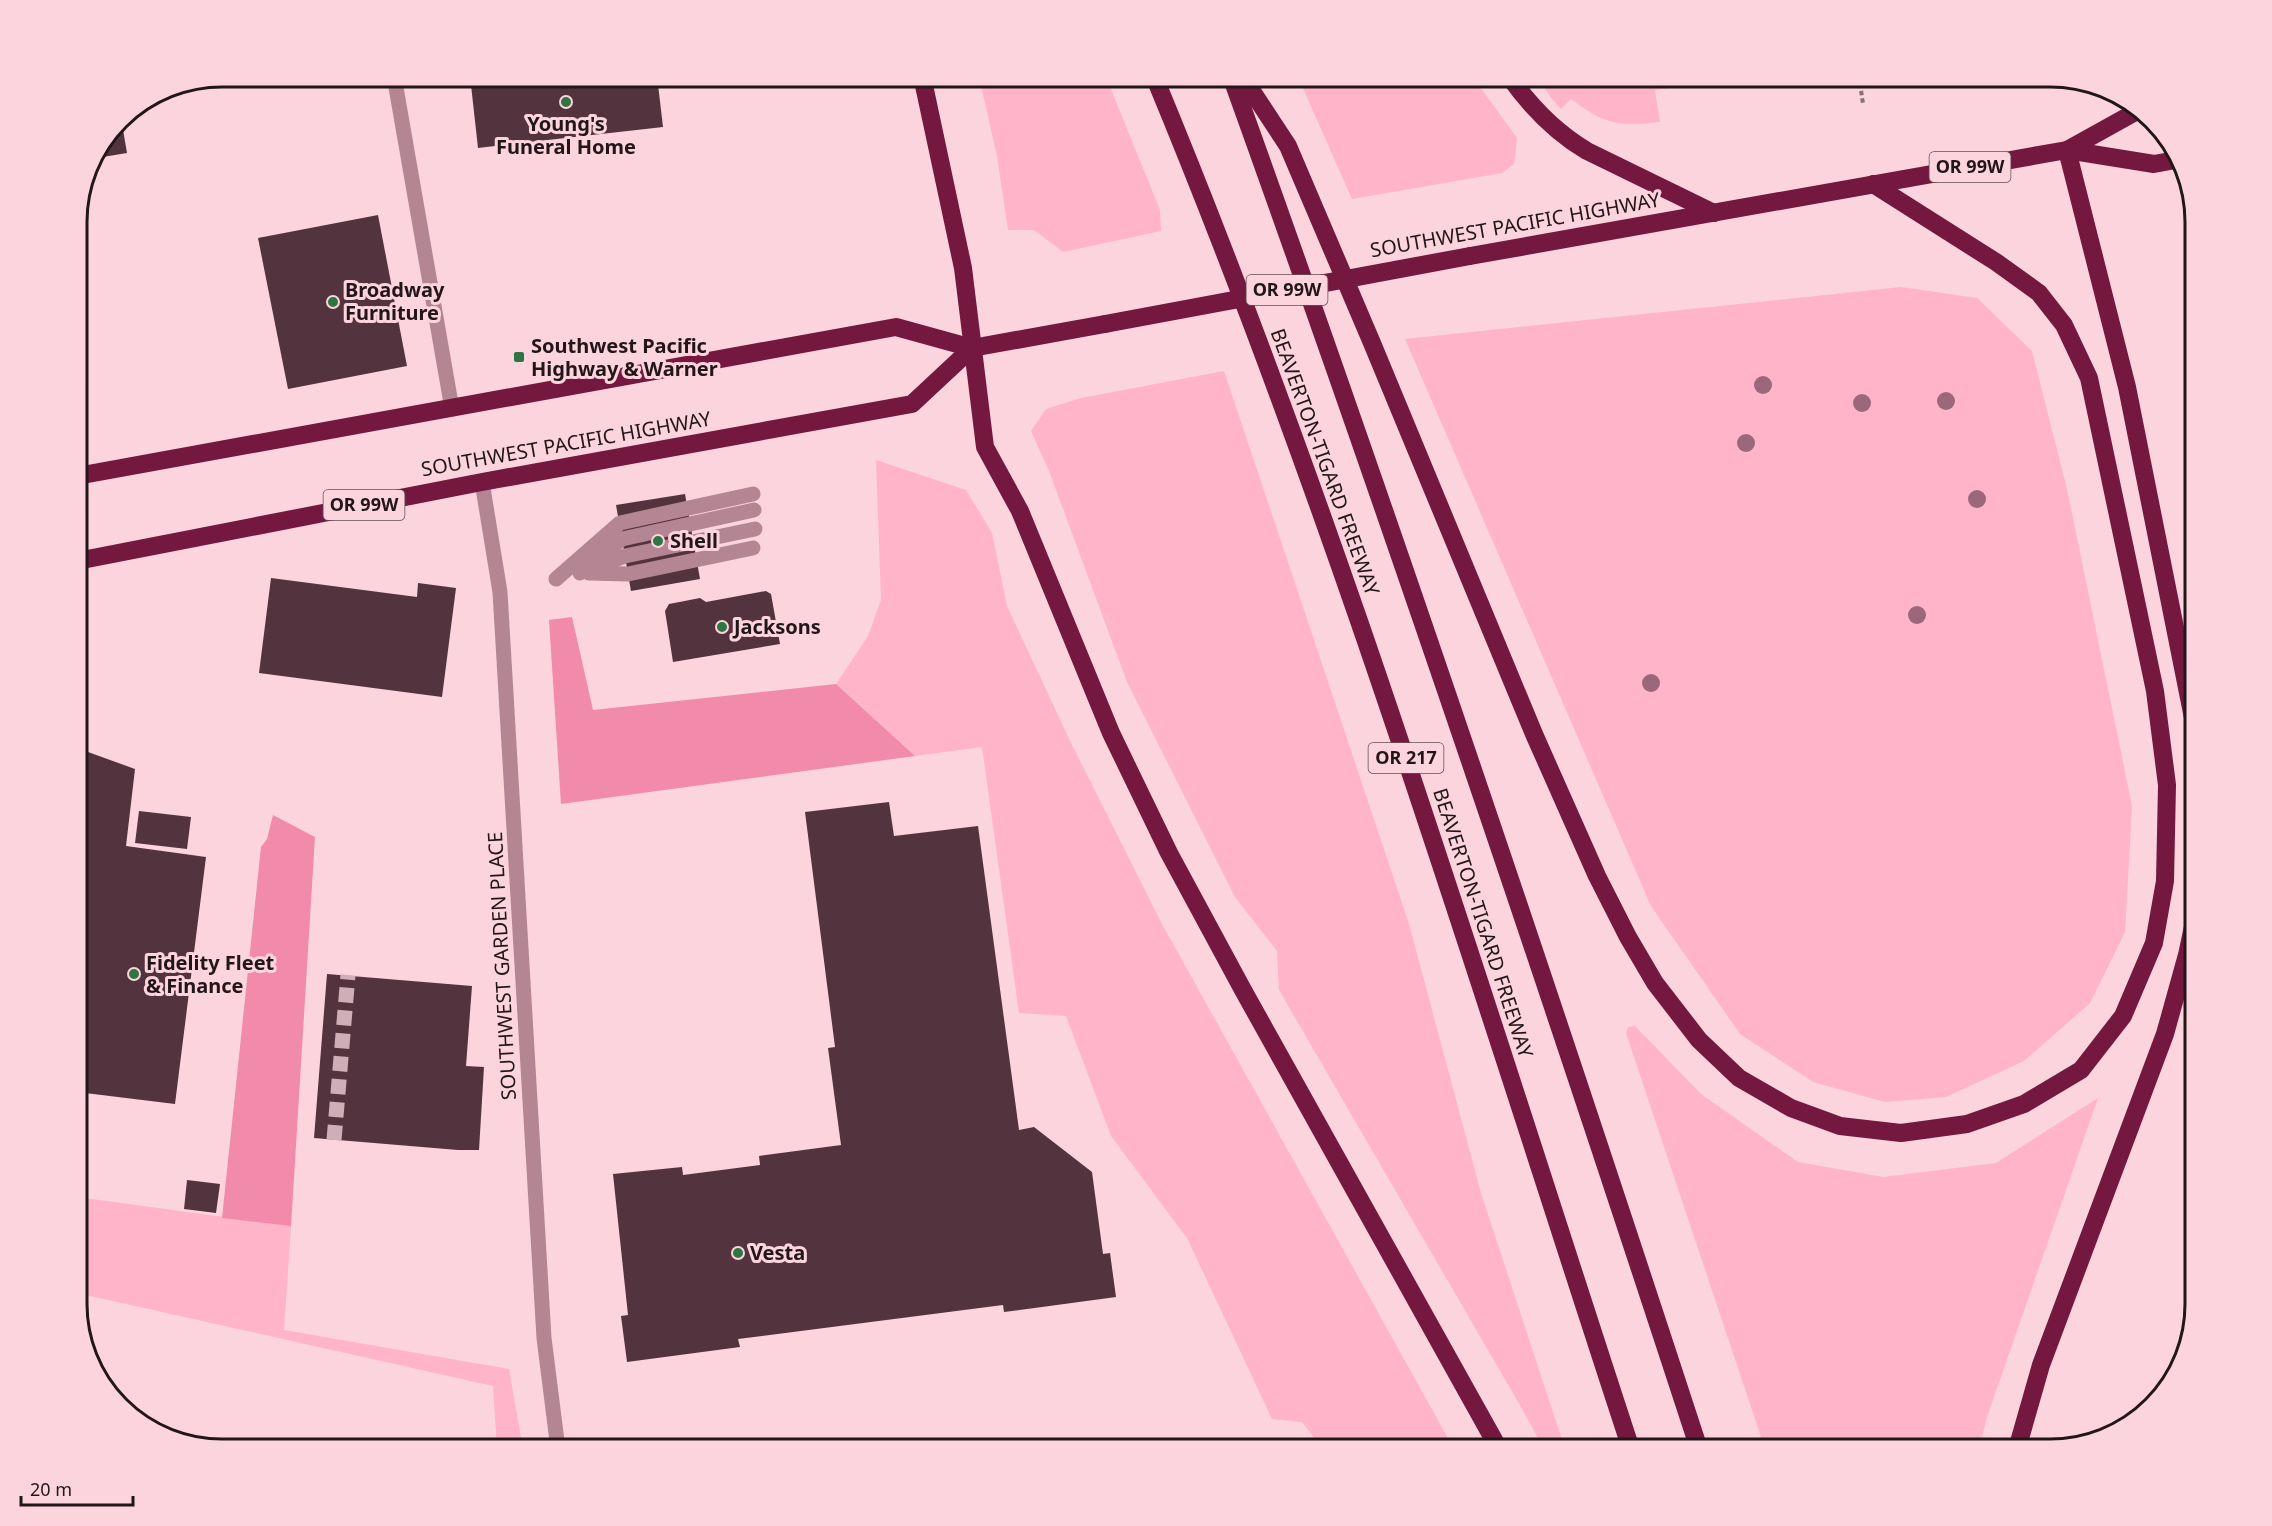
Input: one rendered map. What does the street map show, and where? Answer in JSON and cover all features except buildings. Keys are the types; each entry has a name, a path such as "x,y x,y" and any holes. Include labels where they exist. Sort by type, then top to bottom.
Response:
{"highway":[{"path":"924,87 963,268 985,447 1020,511 1120,753 1169,853 1242,990 1493,1439"},
{"name":"BEAVERTON-TIGARD FREEWAY","path":"1159,87 1203,195 1308,476 1401,746 1628,1439"},
{"name":"BEAVERTON-TIGARD FREEWAY","path":"1235,87 1332,357 1453,708 1696,1439"},
{"path":"1249,87 1288,146 1377,354 1534,734 1597,876 1628,937 1655,983 1699,1040 1739,1078 1791,1108 1840,1126 1901,1133 1967,1124 2024,1104 2081,1070 2123,1016 2154,943 2165,881 2167,785 2155,691 2089,378 2064,325 2039,293 1996,262 1874,184"},
{"path":"1516,87 1522,96 1567,139 1714,213"},
{"name":"SOUTHWEST PACIFIC HIGHWAY","path":"87,475 896,327 972,348 1470,256 2067,150 2131,115"},
{"name":"SOUTHWEST PACIFIC HIGHWAY","path":"2067,150 2154,164 2170,161"},
{"path":"2067,150 2127,387 2185,674"},
{"name":"SOUTHWEST PACIFIC HIGHWAY","path":"87,559 482,482 912,404 972,348"},
{"path":"2020,1439 2041,1365 2165,1034 2185,962"}],"street":[{"path":"396,87 452,409"},
{"name":"SOUTHWEST GARDEN PLACE","path":"482,482 500,592 544,1338 557,1439"},
{"path":"556,579 620,524 753,494"},
{"path":"580,573 622,539 754,510"},
{"path":"580,573 625,556 755,529"},
{"path":"580,573 628,574 753,548"}],"path":[{"path":"1861,87 1863,104"}],"shaded area":[{"path":"981,87 1110,87 1160,210 1161,231 1063,252 1034,230 1008,230 997,156"},
{"path":"1302,87 1480,87 1517,138 1514,164 1502,173 1352,199"},
{"path":"1544,87 1679,87 1655,90 1660,122 1622,124 1612,122 1593,114 1571,99 1561,109"},
{"path":"1901,287 1977,298 2032,351 2067,489 2132,806 2125,932 2090,1003 2024,1061 1946,1097 1885,1102 1813,1082 1740,1034 1651,906 1405,339"},
{"path":"1224,371 1409,924 1481,1193 1562,1439 1539,1439 1279,990 1277,951 1235,897 1127,682 1049,471 1031,431 1046,409 1081,398"},
{"path":"876,460 966,490 992,533 1007,606 1070,741 1162,924 1448,1439 1315,1439 1302,1422 1272,1419 1187,1238 1111,1136 1066,1016 1019,1013 982,747 915,756 836,684 868,636 881,600"},
{"path":"572,617 593,710 836,684 915,756 561,804 549,620"},
{"path":"273,815 315,837 291,1226 222,1218 261,847 267,839"},
{"path":"1635,1026 1701,1094 1798,1162 1883,1177 1996,1163 2098,1098 1987,1417 1982,1439 1762,1439 1626,1033 1628,1027"},
{"path":"87,1198 291,1226 284,1330 509,1369 521,1439 496,1439 493,1386 87,1295"}],"tunnel":[{"path":"334,1140 348,975"}],"place":[{"name":"Young's Funeral Home","path":"566,102"},
{"name":"Broadway Furniture","path":"333,302"},
{"name":"Southwest Pacific Highway & Warner","path":"519,357"},
{"name":"Shell","path":"658,541"},
{"name":"Jacksons","path":"722,627"},
{"name":"Fidelity Fleet & Finance","path":"134,974"},
{"name":"Vesta","path":"738,1253"}]}
